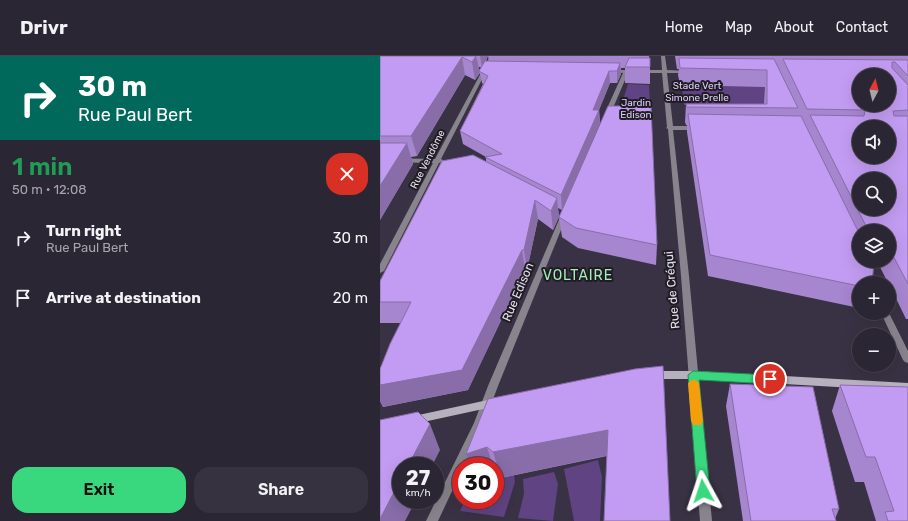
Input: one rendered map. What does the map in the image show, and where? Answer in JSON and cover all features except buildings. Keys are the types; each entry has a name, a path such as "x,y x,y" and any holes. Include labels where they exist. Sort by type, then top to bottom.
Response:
{"street":[{"name":"Rue Vendôme","path":"380,271 438,160 488,70 492,56"},
{"name":"Rue de Créqui","path":"663,56 706,521"},
{"path":"478,70 488,70"},
{"path":"602,71 696,72"},
{"path":"603,124 626,71"},
{"path":"669,128 704,128"},
{"path":"380,160 438,160 451,162"},
{"name":"Rue Edison","path":"432,521 479,423 485,404 562,212"},
{"path":"888,320 908,360"},
{"path":"643,376 693,375 908,387"},
{"path":"403,422 508,400"}],"green space":[{"name":"Stade Vert Simone Prelle","path":"681,77 767,77 779,106 684,105"},
{"name":"Jardin Edison","path":"628,84 649,85 651,122 616,122"},
{"path":"598,460 602,477 600,521 574,521 564,469"},
{"path":"554,472 558,484 553,521 518,518 524,494 523,479"},
{"path":"504,474 514,475 515,482 504,517 460,511 461,509 504,509"}],"slow traffic":[{"path":"694,383 697,421"}],"district":[{"name":"VOLTAIRE","path":"578,275"}],"route":[{"path":"703,491 693,375 770,379"}]}
